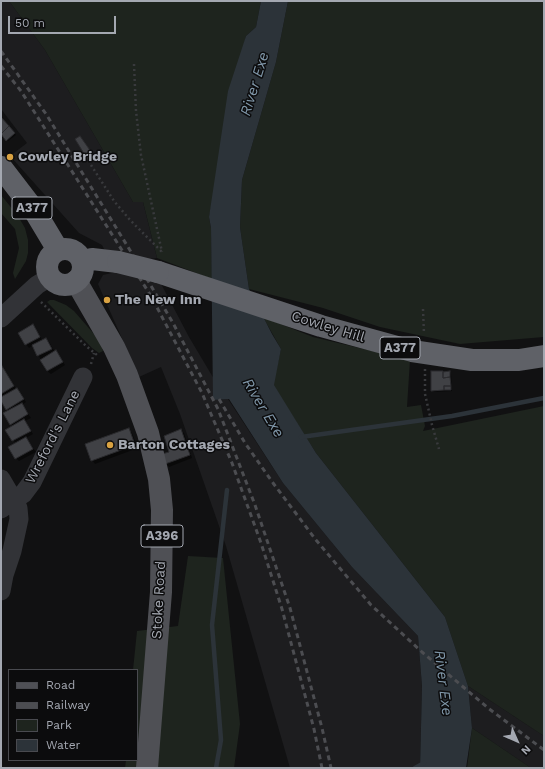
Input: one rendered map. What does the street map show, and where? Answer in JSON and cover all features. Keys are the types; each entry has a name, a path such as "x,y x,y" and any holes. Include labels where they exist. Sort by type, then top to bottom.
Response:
{"highway":[{"name":"A377","path":"1,167 34,210 58,250"},
{"path":"70,249 75,252 79,271 66,285 54,282 47,272 47,262 49,257 58,250 70,249"},
{"name":"Cowley Hill","path":"79,271 92,259 118,262 158,272 321,326 412,352 472,360 519,360 544,356"}],"main road":[{"name":"Stoke Road","path":"79,271 127,375 144,418 155,457 161,493 161,592 147,768"}],"street":[{"path":"1,318 50,277"},
{"name":"Wreford's Lane","path":"8,505 23,494 32,482 83,377"},
{"path":"1,479 8,505 18,508 19,519 1,592"}],"path":[{"path":"91,165 114,201 130,220 162,252 141,155 136,111 134,64"},
{"path":"31,292 94,353 99,356 114,347"},
{"path":"423,309 426,354 425,394 439,449"}],"shaded area":[{"path":"1,1 9,1 45,50 133,202 143,202 157,258 148,259 189,337 214,379 213,400 228,399 283,483 352,567 418,636 422,686 420,768 290,768 226,546 180,414 161,367 139,377 98,284 103,275 116,272 102,245 79,233 10,156 27,143 1,109"},
{"path":"468,686 544,736 544,768 531,768 472,728"}],"green space":[{"path":"9,1 261,1 256,27 246,36 209,217 211,228 212,279 157,258 143,202 133,202 45,50"},
{"path":"288,1 544,1 544,337 460,344 380,327 323,308 249,289 240,227 242,180 276,62"},
{"path":"1,195 18,216 25,228 28,240 28,253 26,261 15,279 13,273 19,248 15,229 1,213"},
{"path":"50,300 66,305 74,311 100,341 103,351 99,353 92,348 47,302"},
{"path":"263,317 313,337 410,360 407,407 421,405 425,426 423,431 544,406 544,736 468,686 445,617 316,453 273,385 281,349"},
{"path":"188,556 223,558 240,724 234,768 125,768 126,761 138,761 138,669 133,669 137,631 178,626"},
{"path":"472,728 531,768 467,768"}],"water":[{"name":"River Exe","path":"261,1 288,1 276,62 242,180 240,227 249,289 281,349 274,385 316,453 445,617 468,686 472,728 466,768 420,768 422,686 418,636 352,567 283,483 229,399 213,400 211,228 209,217 228,91 246,36 256,27"}],"building":[{"path":"1,117 9,126 1,134"},
{"path":"9,126 15,133 6,141 1,134"},
{"path":"80,136 94,156 88,160 75,139"},
{"path":"33,324 40,337 25,345 18,333"},
{"path":"46,338 52,349 37,356 32,345"},
{"path":"56,350 63,362 47,371 40,360"},
{"path":"2,366 14,386 1,394 1,367"},
{"path":"431,371 443,371 443,378 450,377 451,386 444,386 444,390 431,391"},
{"path":"450,371 450,377 443,378 443,372"},
{"path":"444,386 451,386 451,390 444,390"},
{"path":"17,388 24,399 6,410 1,401 1,397"},
{"path":"22,403 28,414 10,425 3,413"},
{"path":"24,419 31,431 12,441 5,430"},
{"name":"Barton Cottages","path":"129,428 135,445 91,461 85,444"},
{"path":"181,429 190,455 165,464 162,454 169,452 164,436"},
{"path":"26,437 33,449 15,459 8,447"}],"waterway":[{"path":"301,437 452,416 544,398"},
{"path":"216,768 221,740 212,625 227,490"},
{"path":"415,768 424,763"}],"railway":[{"path":"1,51 46,114 128,247 173,323 218,409 255,505 290,608 322,728 331,768"},
{"path":"1,66 21,91 151,296 202,393 232,463 261,543 282,609 314,729 322,768"},
{"path":"219,399 245,443 273,483 316,540 371,605 422,652 488,708 544,750"}],"place":[{"name":"Cowley Bridge","path":"10,157"},
{"name":"The New Inn","path":"107,300"},
{"name":"Barton Cottages","path":"110,445"}]}
